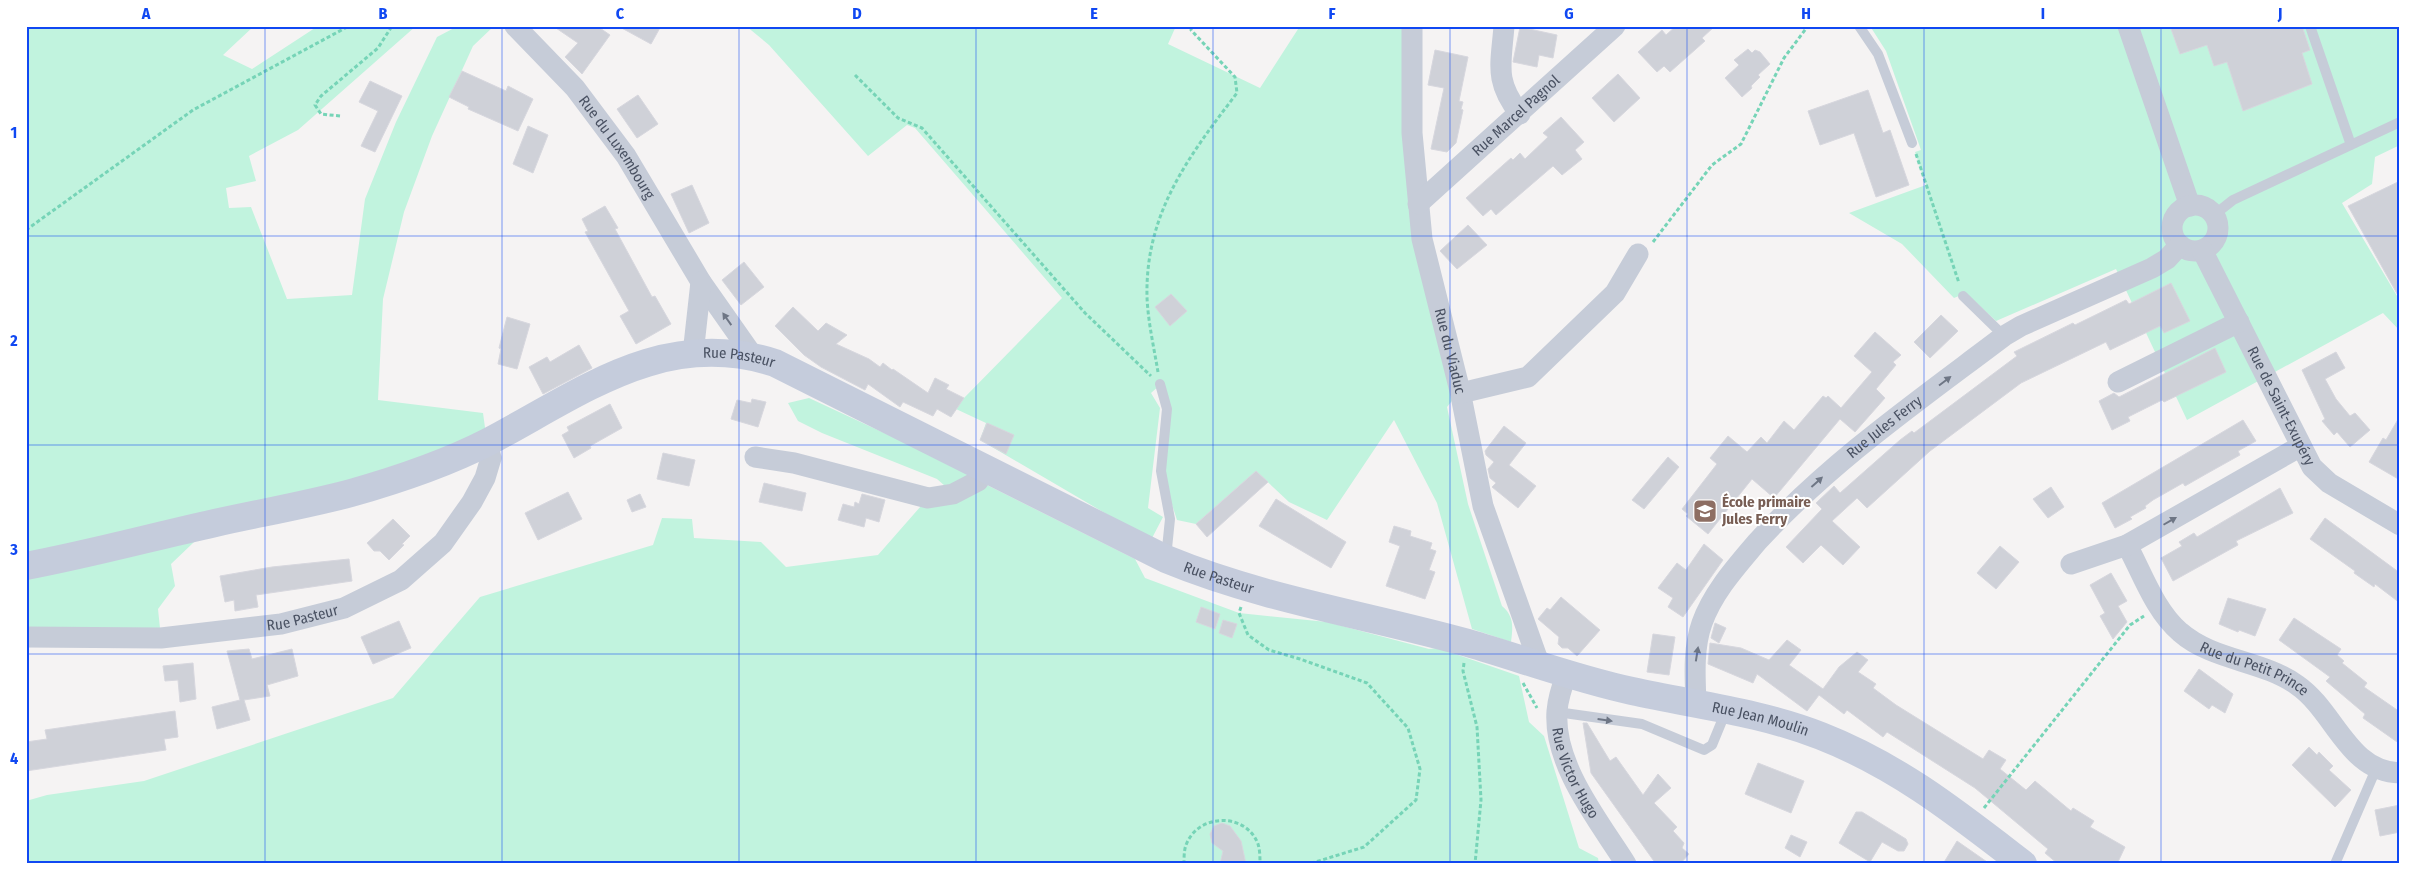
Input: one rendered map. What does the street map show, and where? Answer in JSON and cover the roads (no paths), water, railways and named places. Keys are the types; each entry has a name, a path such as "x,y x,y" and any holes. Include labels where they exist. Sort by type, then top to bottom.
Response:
{"main road":[{"name":"Rue Pasteur","path":"38,564 350,493 435,465 487,442 578,390 612,375 651,362 693,354 725,353 753,356 775,363 986,467 1166,559 1208,576 1252,590 1469,643"},
{"name":"Rue Jean Moulin","path":"1469,643 1540,666 1632,691 1727,708 1820,735 1870,758 1915,783 1946,804 2023,864"}],"street":[{"name":"Rue du Luxembourg","path":"515,26 575,88 626,156 700,282 753,356"},
{"name":"Rue du Viaduc","path":"1412,26 1412,132 1422,239 1461,393 1483,506 1540,666"},
{"path":"1504,26 1500,76 1506,97 1520,114"},
{"name":"Rue Marcel Pagnol","path":"1418,204 1520,114 1615,26"},
{"path":"2128,26 2190,206"},
{"path":"2190,206 2199,206 2207,209 2214,215 2218,232 2216,240 2202,250 2194,251 2180,245 2173,231 2173,223 2182,210 2190,206"},
{"name":"Rue Jules Ferry","path":"1696,702 1694,670 1702,624 1716,594 1735,568 1788,509 1844,457 2004,336 2021,326 2152,268 2167,259 2180,245"},
{"name":"Rue de Saint-Exupéry","path":"2202,250 2312,466 2329,483 2400,525"},
{"path":"1461,393 1528,377 1615,293 1638,254"},
{"path":"693,354 700,282"},
{"path":"2118,382 2239,322"},
{"name":"Rue Pasteur","path":"26,638 161,638 281,624 344,608 401,580 444,543 472,502 485,478 491,458 487,442"},
{"path":"2071,564 2127,545 2301,446"},
{"path":"755,457 794,464 928,498 953,494 978,481 986,467"},
{"name":"Rue du Petit Prince","path":"2127,545 2163,613 2180,632 2206,649 2270,671 2297,685 2319,704 2356,756 2376,769 2400,773"},
{"name":"Rue Victor Hugo","path":"1566,673 1557,712 1560,741 1578,788 1626,864"}],"lane":[{"path":"1859,26 1878,54 1912,143"},
{"path":"2310,26 2351,145"},
{"path":"2214,215 2233,200 2400,122"},
{"path":"1963,296 2004,336"},
{"path":"1160,384 1167,409 1161,471 1170,519 1166,559"},
{"path":"1557,712 1642,724 1704,750 1712,745 1727,708"},
{"path":"2335,864 2376,769"}],"place":[{"name":"École primaire Jules Ferry","path":"1705,511"}]}
